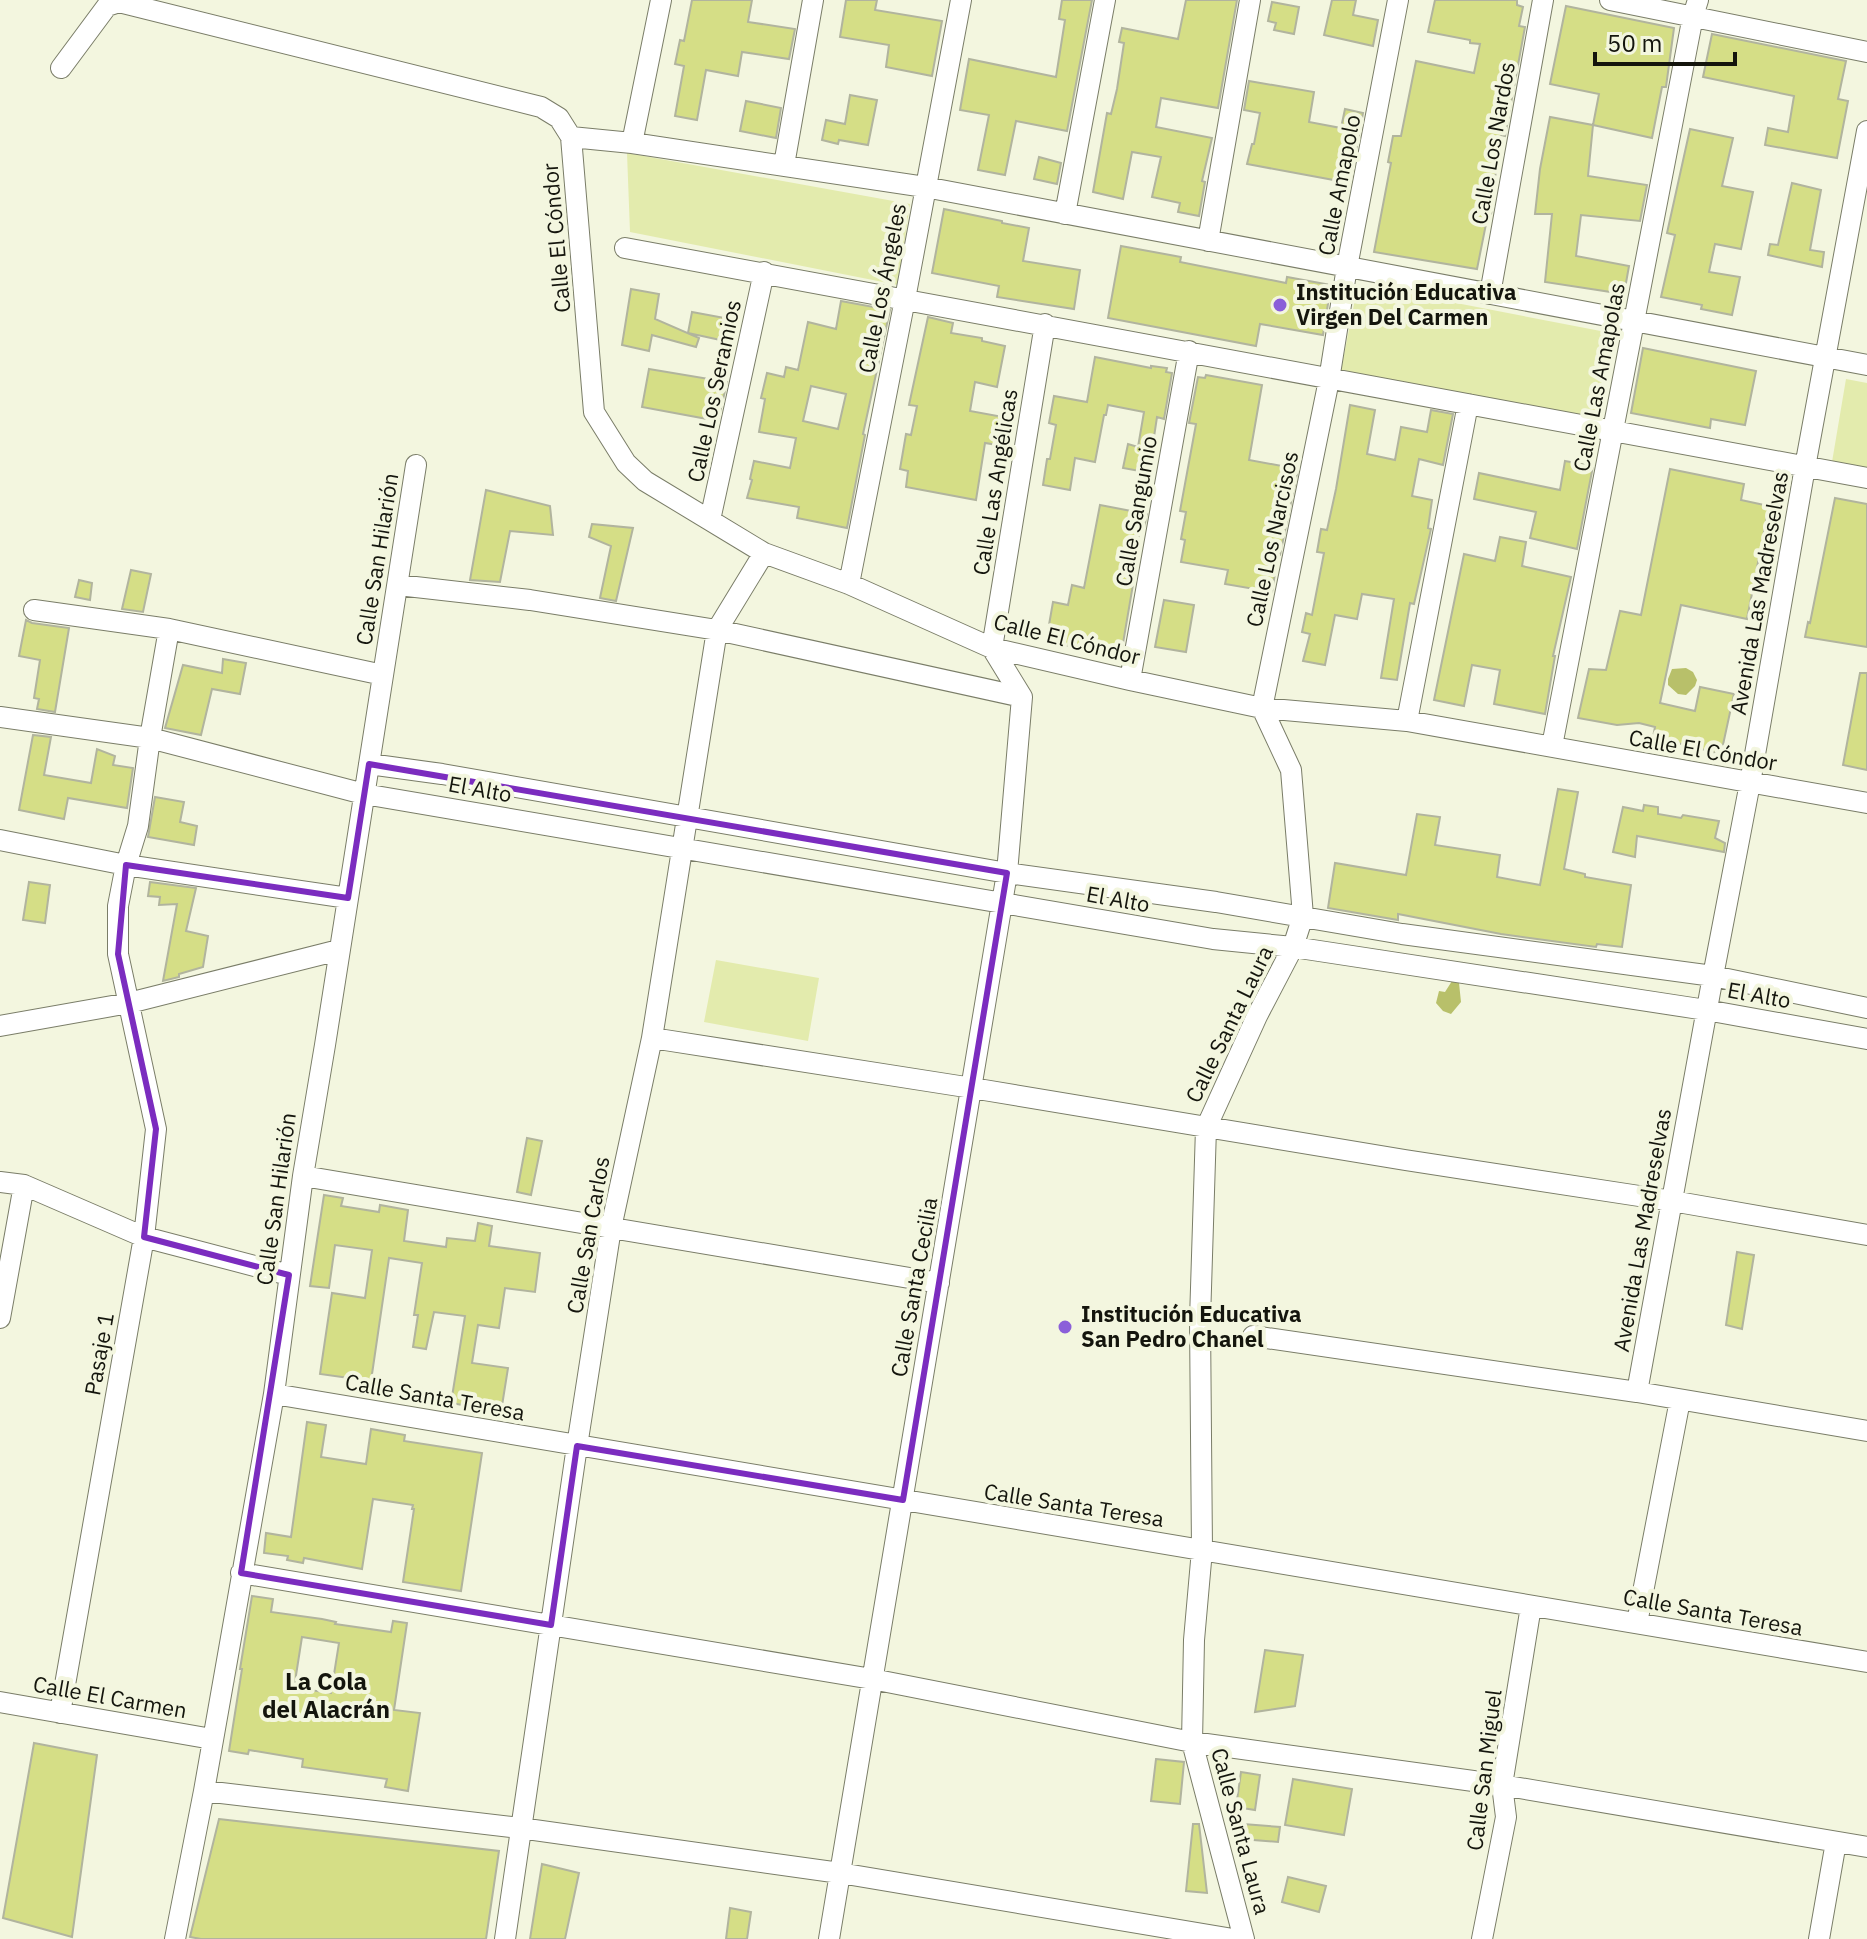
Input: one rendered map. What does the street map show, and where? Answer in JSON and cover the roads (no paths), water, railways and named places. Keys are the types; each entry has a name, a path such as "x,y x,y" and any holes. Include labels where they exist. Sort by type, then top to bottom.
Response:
{"street":[{"path":"632,143 661,0"},
{"path":"784,165 813,0"},
{"name":"Calle Los Ángeles","path":"849,584 961,0"},
{"path":"1065,214 1105,0"},
{"path":"1208,241 1250,0"},
{"name":"Calle Amapolo","path":"1329,380 1347,267 1398,0"},
{"name":"Calle Los Nardos","path":"1490,294 1543,0"},
{"path":"1610,0 1696,8 1799,40 1867,52"},
{"path":"61,68 107,6 119,2 541,107 559,118 571,137 632,143 925,187 1867,365"},
{"name":"Calle Las Amapolas","path":"1552,746 1696,8"},
{"name":"Avenida Las Madreselvas","path":"1637,1392 1867,131"},
{"name":"Calle El Cóndor","path":"571,137 594,412 626,463 645,481 764,553 849,584 992,648 1130,680 1262,708 1407,721 1867,803"},
{"path":"625,248 1867,478"},
{"name":"Calle Los Seramios","path":"710,520 764,272"},
{"name":"Calle Las Angélicas","path":"992,648 1045,324"},
{"name":"Calle Sangumio","path":"1130,680 1189,351"},
{"name":"Calle Los Narcisos","path":"1262,708 1329,380"},
{"path":"1407,721 1468,404"},
{"name":"Calle San Hilarión","path":"175,1939 274,1394 303,1176 416,465"},
{"name":"Calle San Carlos","path":"505,1939 611,1228 652,1038 717,630 764,553"},
{"path":"398,585 530,600 717,630 1022,697"},
{"path":"34,610 169,629 383,675"},
{"name":"Pasaje 1","path":"60,1713 144,1237 156,1129 118,954 118,906 138,826 169,629"},
{"path":"992,648 1022,697"},
{"name":"Calle Santa Cecilia","path":"829,1939 1003,903 1022,697"},
{"name":"Calle Santa Laura","path":"1244,1939 1192,1742 1194,1640 1202,1550 1200,1320 1206,1128 1257,1016 1293,947 1303,916 1291,770 1262,708"},
{"name":"El Alto","path":"0,717 150,738 364,794 1213,939 1293,947 1706,1010 1867,1039"},
{"name":"El Alto","path":"369,764 442,774 1007,873 1216,902 1402,934 1713,976 1867,1008"},
{"path":"0,840 126,865 348,898"},
{"path":"0,1026 129,1003 339,950"},
{"path":"652,1038 1867,1235"},
{"path":"303,1176 939,1283"},
{"path":"0,1182 24,1185 144,1237 289,1275"},
{"path":"0,1318 24,1185"},
{"path":"1253,1336 1637,1392 1867,1431"},
{"name":"Calle Santa Teresa","path":"274,1394 1867,1662"},
{"path":"1637,1623 1680,1400"},
{"path":"241,1573 872,1679 1192,1742 1502,1785 1867,1847"},
{"name":"Calle San Miguel","path":"1482,1939 1506,1817 1502,1785 1531,1606"},
{"name":"Calle El Carmen","path":"0,1702 212,1739"},
{"path":"204,1791 520,1828 840,1873 1233,1939"},
{"path":"1819,1939 1836,1842"}],"place":[{"name":"Institución Educativa Virgen Del Carmen","path":"1280,305"},
{"name":"Institución Educativa San Pedro Chanel","path":"1065,1327"}],"district":[{"name":"La Cola del Alacrán","path":"326,1696"}]}
